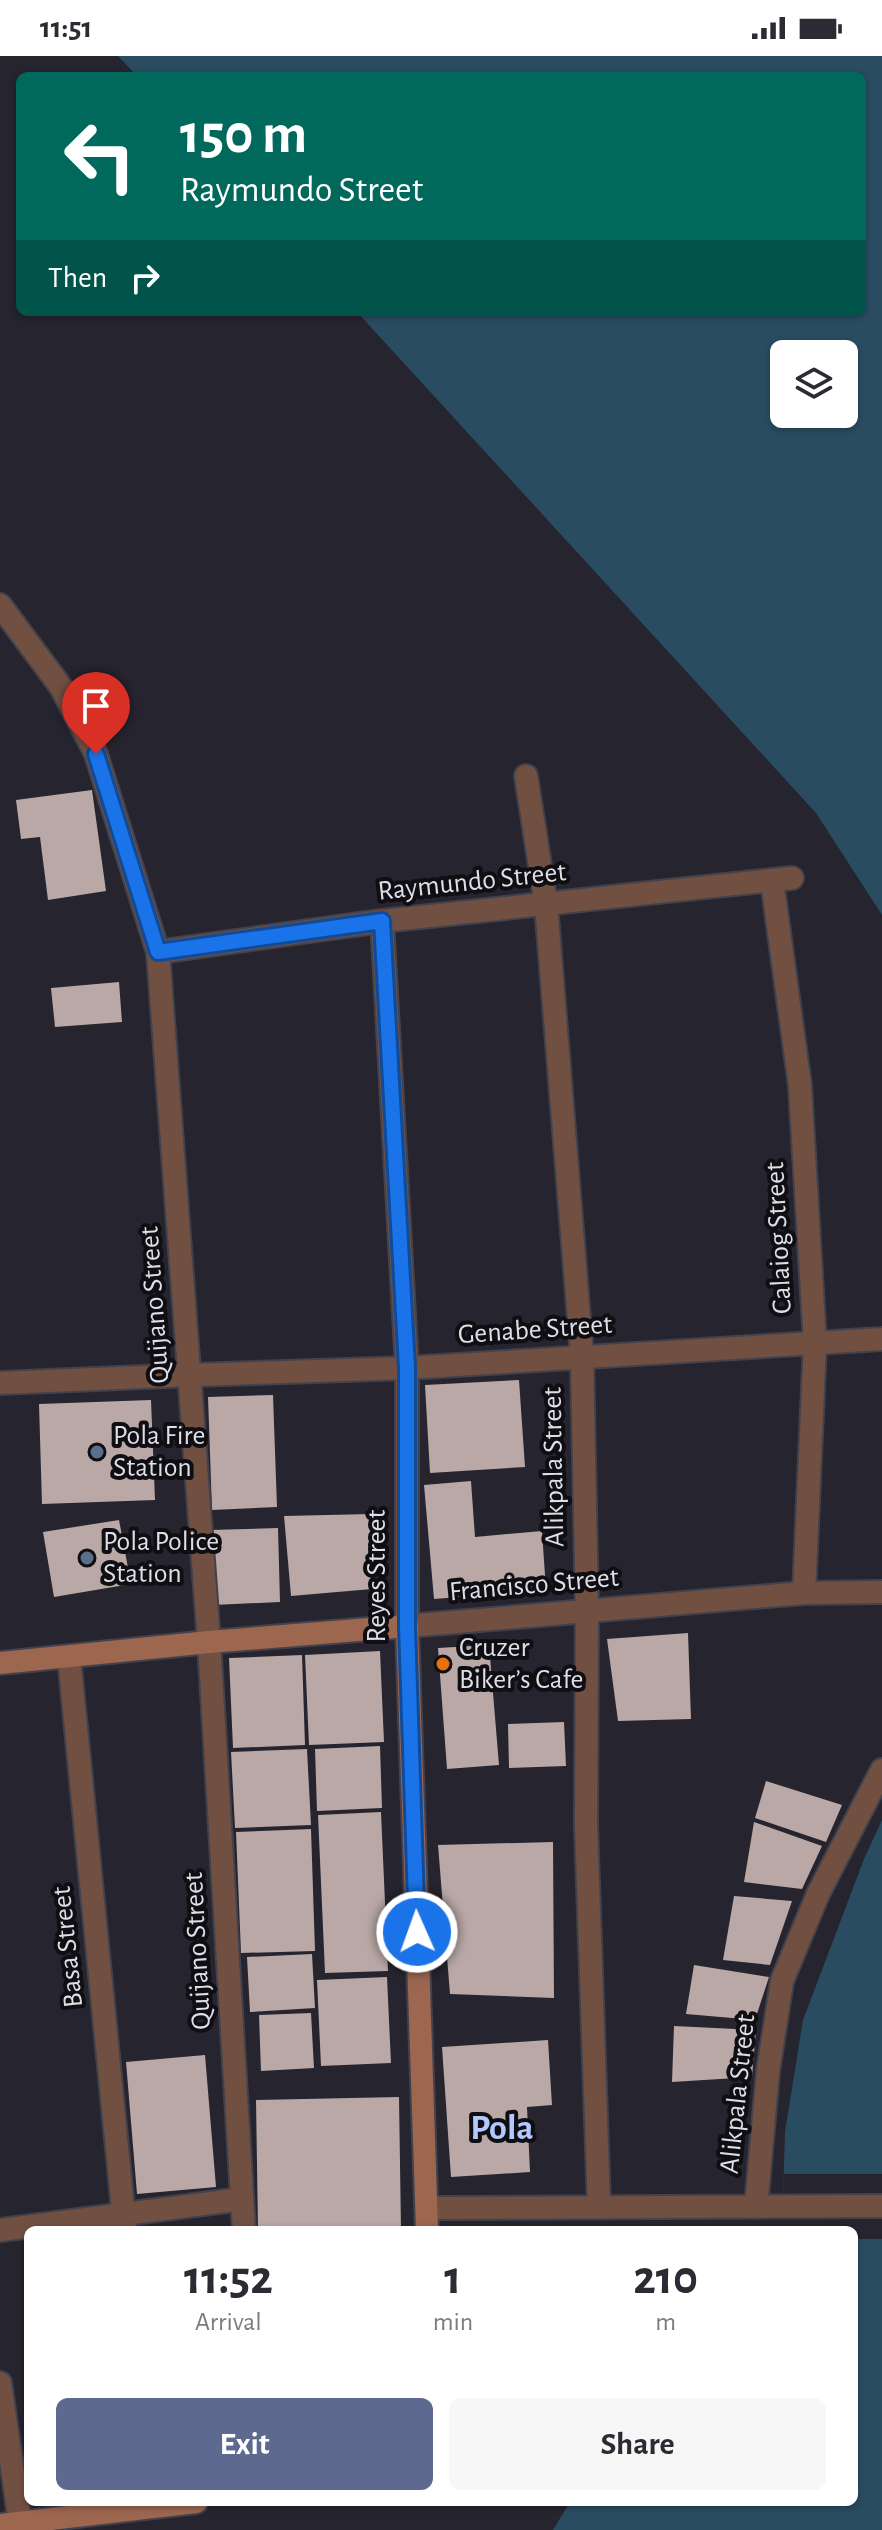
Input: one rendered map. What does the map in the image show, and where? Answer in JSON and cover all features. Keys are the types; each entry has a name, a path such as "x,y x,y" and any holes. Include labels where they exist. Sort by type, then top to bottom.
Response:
{"main road":[{"name":"Francisco Street","path":"0,1663 407,1626"},
{"name":"Reyes Street","path":"407,1626 427,2219"},
{"path":"13,2526 144,2506"}],"street":[{"name":"Quijano Street","path":"0,605 61,687 96,754 158,952 209,1642 244,2226"},
{"name":"Alikpala Street","path":"526,776 546,904 582,1357 587,1611 586,1825 599,2206"},
{"name":"Raymundo Street","path":"158,952 382,921 782,880"},
{"name":"Calaiog Street","path":"782,880 800,1086 815,1343 804,1593"},
{"name":"Reyes Street","path":"382,921 407,1368 407,1626"},
{"name":"Genabe Street","path":"0,1383 407,1368 882,1339"},
{"name":"Francisco Street","path":"407,1626 804,1593 882,1592"},
{"name":"Basa Street","path":"69,1657 125,2222"},
{"name":"Alikpala Street","path":"756,2207 768,2071 782,1981 818,1894 882,1770"},
{"path":"62,2226 125,2222 242,2199"},
{"path":"427,2219 599,2206 882,2206"},
{"path":"0,2230 24,2228"},
{"path":"0,2383 13,2526"}],"water":[{"path":"118,56 882,56 882,915 816,813 361,316 866,316 866,72 133,72"},
{"path":"882,1820 882,2530 553,2530 568,2506 858,2506 858,2226 782,2226 785,2132 803,2020 864,1859"}],"pier":[{"path":"784,2174 882,2174 882,2239 858,2239 858,2226 782,2226"}],"building":[{"path":"92,790 106,891 48,900 40,837 21,839 16,800"},
{"path":"119,982 122,1022 55,1027 51,988"},
{"path":"519,1380 525,1467 430,1473 425,1385"},
{"path":"273,1395 277,1507 212,1510 208,1397"},
{"name":"Pola Fire Station","path":"151,1400 155,1500 42,1504 39,1404"},
{"path":"471,1481 475,1537 542,1531 546,1590 434,1599 424,1485"},
{"path":"371,1514 372,1589 291,1596 284,1516"},
{"name":"Pola Police Station","path":"119,1520 131,1584 54,1597 43,1532"},
{"path":"278,1528 280,1602 213,1605 210,1530"},
{"path":"688,1633 691,1719 618,1721 607,1639"},
{"path":"489,1645 499,1765 447,1769 438,1648"},
{"path":"380,1651 384,1742 309,1745 305,1655"},
{"path":"302,1655 305,1745 233,1748 229,1658"},
{"path":"564,1722 566,1766 509,1768 508,1724"},
{"path":"380,1746 382,1808 317,1811 315,1749"},
{"path":"307,1749 311,1825 235,1828 231,1752"},
{"path":"766,1781 842,1805 826,1842 755,1818"},
{"path":"381,1812 388,1971 325,1973 318,1815"},
{"path":"754,1822 822,1846 802,1889 744,1882"},
{"path":"311,1829 315,1951 241,1953 236,1832"},
{"path":"553,1842 554,1998 450,1994 438,1845"},
{"path":"734,1896 792,1901 770,1965 723,1960"},
{"path":"312,1954 315,2008 250,2012 247,1957"},
{"path":"694,1965 769,1977 755,2020 686,2014"},
{"path":"387,1977 391,2063 321,2066 317,1980"},
{"path":"311,2013 314,2068 261,2071 259,2015"},
{"path":"674,2026 756,2030 752,2077 672,2082"},
{"path":"548,2040 552,2105 527,2107 530,2172 451,2177 442,2047"},
{"path":"205,2055 216,2187 137,2194 126,2062"},
{"path":"399,2097 401,2226 258,2226 256,2100"}],"place":[{"name":"Pola Fire Station","path":"97,1452"},
{"name":"Pola Police Station","path":"87,1558"},
{"name":"Cruzer Biker’s Cafe","path":"443,1664"}],"district":[{"name":"Pola","path":"502,2128"}],"route":[{"path":"96,754 158,952 382,921 407,1368 407,1626 417,1932"}]}
